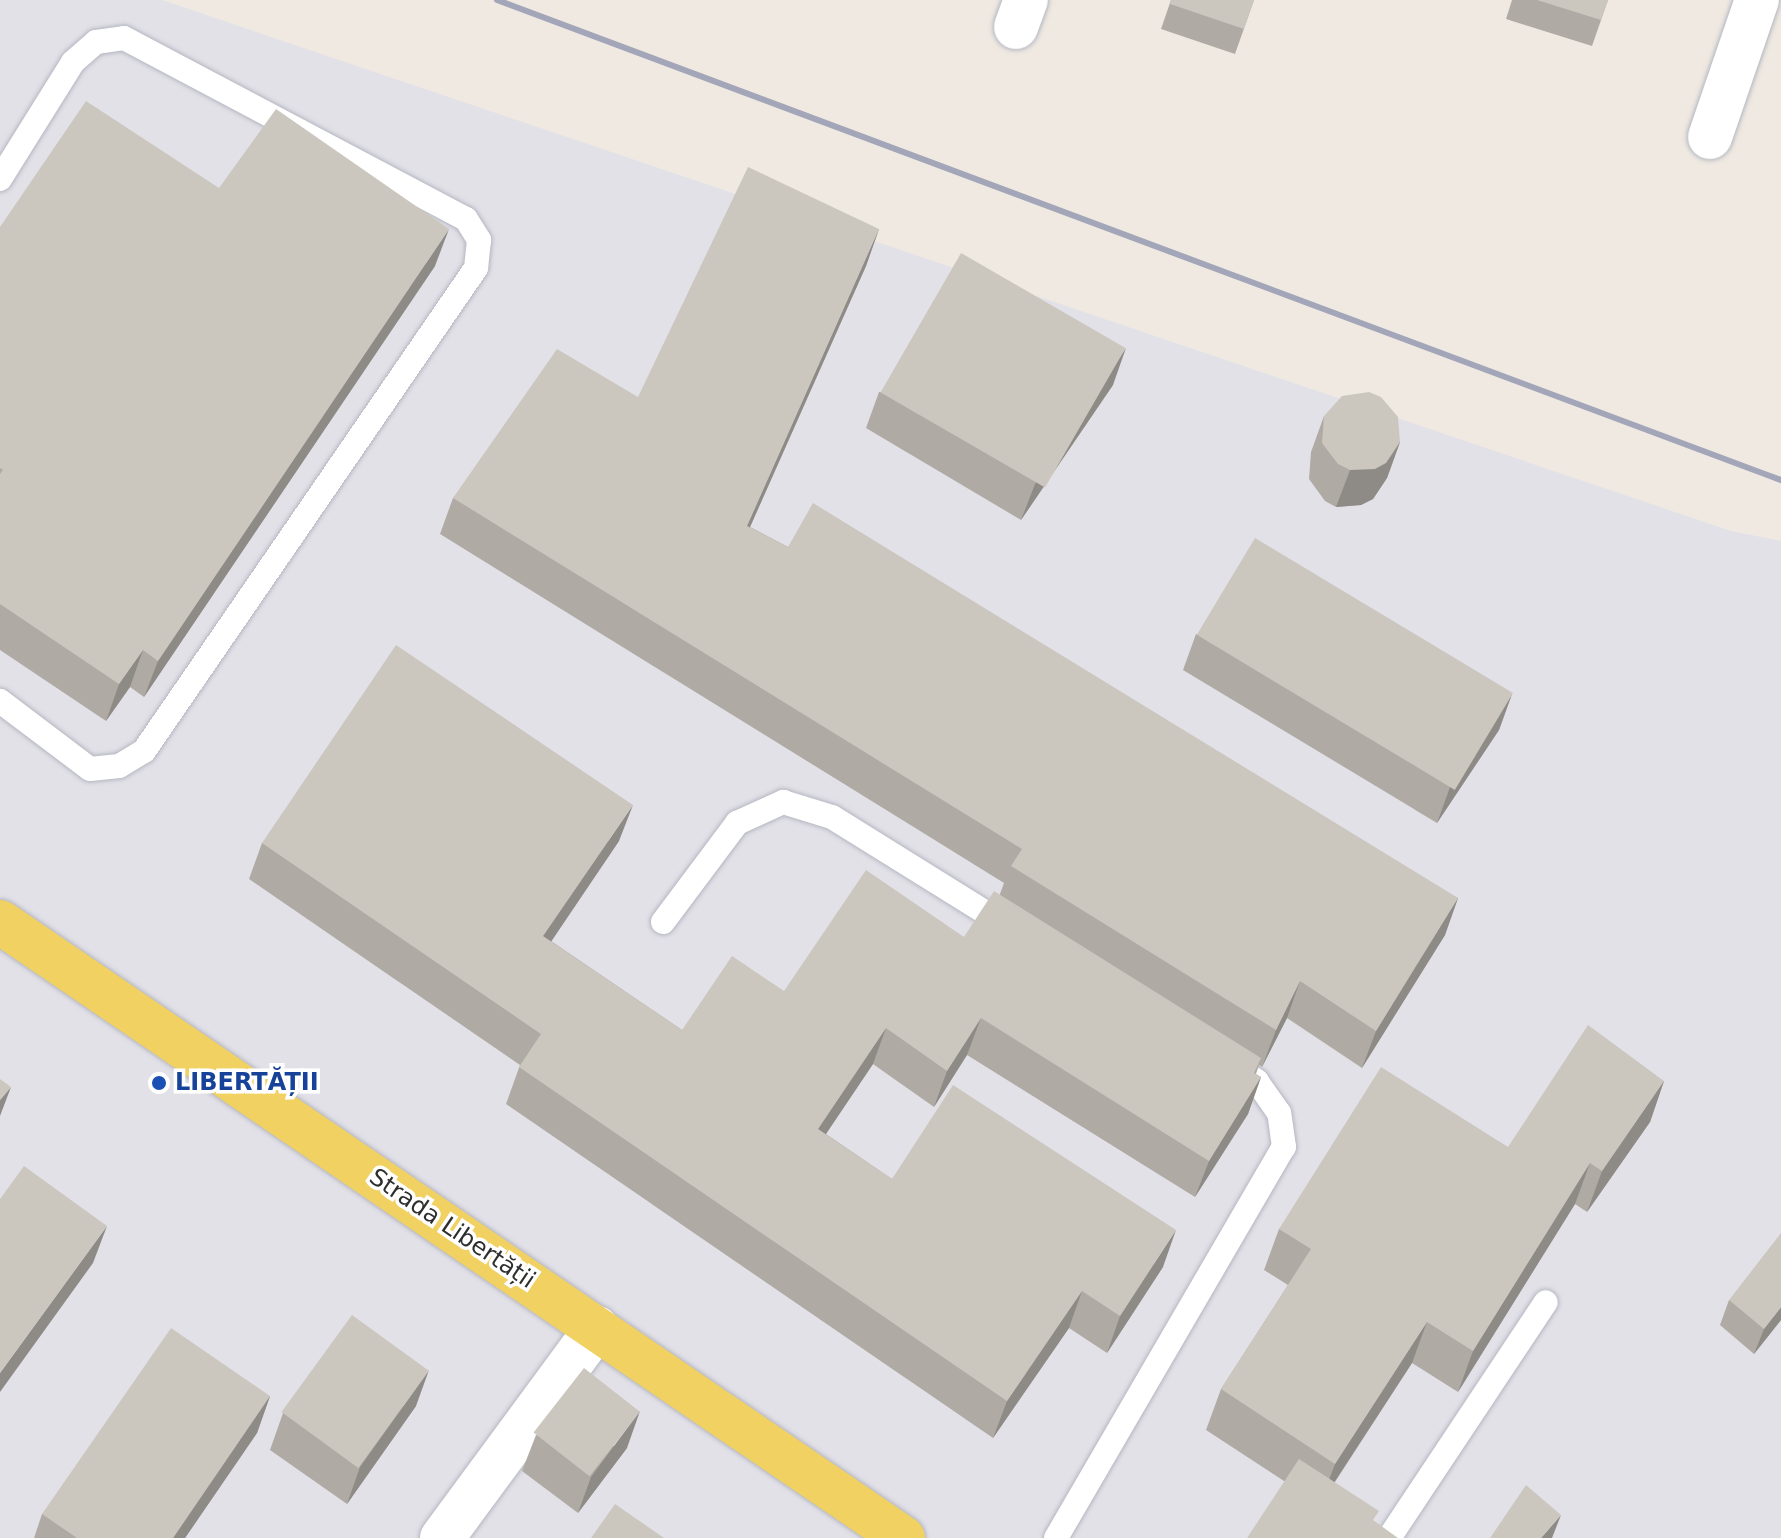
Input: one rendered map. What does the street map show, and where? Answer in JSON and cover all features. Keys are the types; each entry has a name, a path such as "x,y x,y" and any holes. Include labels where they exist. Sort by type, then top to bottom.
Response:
{"main road":[{"name":"Strada Libertății","path":"0,922 903,1538"}],"street":[{"path":"1710,137 1757,0"},
{"path":"442,1538 597,1328"}],"lane":[{"path":"0,179 73,62 96,42 124,38 466,219 479,240 476,268 144,751 119,766 90,769 0,701"},
{"path":"663,922 737,823 783,802 832,817 1031,941"},
{"path":"1056,1538 1284,1147 1279,1113 1257,1081 1217,1056"},
{"path":"1389,1538 1546,1302"}],"shaded area":[{"path":"0,0 162,0 1731,531 1781,541 1781,1538 0,1538"}],"building":[{"path":"1171,0 1254,0 1244,29 1170,4"},
{"path":"1537,0 1608,0 1601,20"},
{"path":"86,101 219,188 276,109 449,229 158,661 143,650 119,684 0,604 0,474 3,470 0,468 0,227"},
{"path":"748,167 879,229 747,526 788,547 813,503 1458,898 1376,1031 1300,981 1276,1030 1011,866 1022,849 453,498 557,349 638,397"},
{"path":"961,253 1126,348 1045,487 880,392"},
{"path":"1369,392 1381,397 1398,417 1400,442 1386,463 1375,469 1350,470 1338,464 1322,443 1324,416 1342,396"},
{"path":"1255,538 1513,693 1455,790 1197,635"},
{"path":"396,645 633,805 543,936 682,1030 732,956 784,991 866,870 964,937 994,891 1261,1058 1254,1073 1261,1077 1209,1161 981,1018 947,1071 886,1028 818,1129 892,1179 953,1085 1176,1230 1120,1316 1082,1291 1007,1401 519,1067 541,1034 262,843"},
{"path":"1588,1025 1664,1081 1602,1171 1590,1163 1473,1351 1427,1322 1335,1464 1221,1389 1311,1249 1279,1229 1381,1067 1508,1147"},
{"path":"0,1079 11,1087 0,1100"},
{"path":"24,1166 107,1226 0,1373 0,1199"},
{"path":"1781,1233 1781,1307 1764,1329 1729,1300"},
{"path":"352,1315 429,1371 358,1468 281,1412"},
{"path":"171,1328 270,1396 173,1538 77,1538 42,1514"},
{"path":"584,1368 640,1412 589,1476 534,1433"},
{"path":"1299,1459 1379,1511 1373,1520 1398,1538 1247,1538"},
{"path":"1526,1485 1561,1515 1541,1538 1490,1538"},
{"path":"615,1504 664,1538 591,1538"}],"railway":[{"path":"497,0 1781,480"}],"place":[{"name":"LIBERTĂȚII","path":"159,1083"}]}
